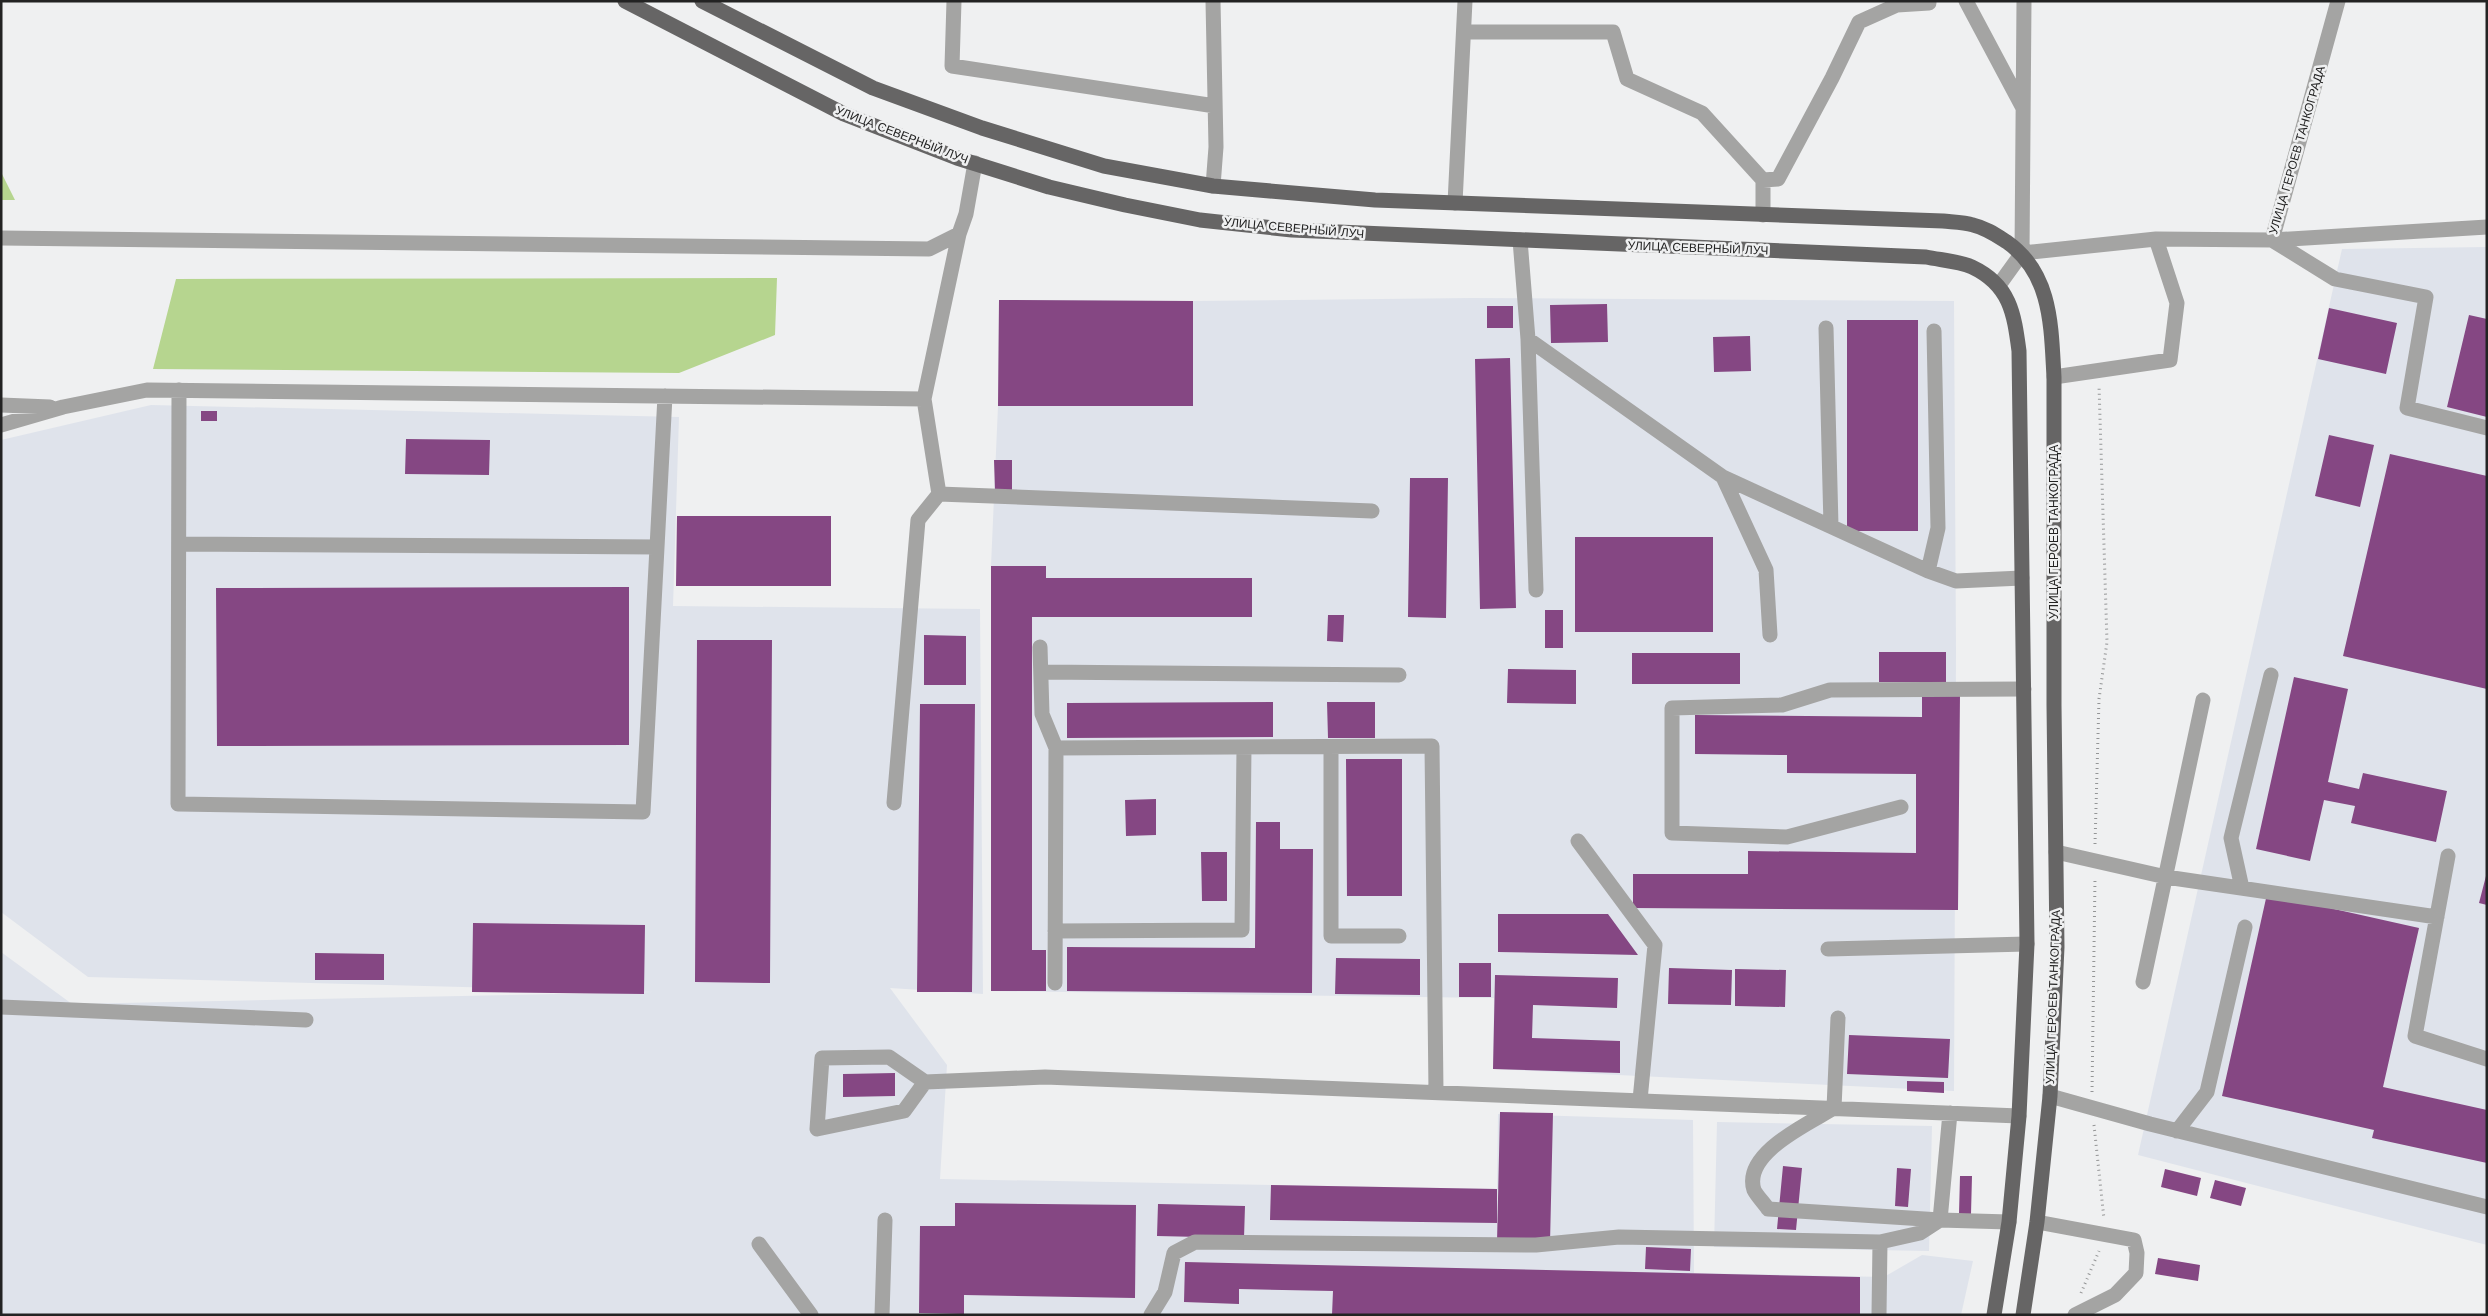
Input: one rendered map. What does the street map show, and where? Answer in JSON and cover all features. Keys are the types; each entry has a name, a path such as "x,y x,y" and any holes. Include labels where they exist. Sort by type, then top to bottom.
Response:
{"main road":[{"name":"УЛИЦА СЕВЕРНЫЙ ЛУЧ","path":"625,1 844,114 975,163 1049,187 1200,220 1302,231 1926,258 1971,267 2000,285"},
{"path":"702,1 873,88 982,128 1104,166 1213,186 1284,193 1455,203 1943,221 1973,224 1994,233 2022,253"},
{"name":"УЛИЦА ГЕРОЕВ ТАНКОГРАДА","path":"2022,253 2040,280 2051,323 2054,377 2057,948 2050,1096 2037,1222 2023,1315"},
{"path":"1994,1315 2009,1222 2019,1116 2027,944 2019,350 2015,318 2000,285"}],"street":[{"path":"954,1 952,66 1215,106"},
{"path":"1213,1 1215,106 1213,186"},
{"path":"1455,203 1465,1"},
{"path":"1966,1 2024,110"},
{"path":"2000,285 2022,253 2024,1"},
{"name":"УЛИЦА ГЕРОЕВ ТАНКОГРАДА","path":"2022,253 2156,239 2272,240 2338,1"},
{"path":"1763,180 1778,179 1832,78 1859,22 1897,5 1929,3"},
{"path":"1464,32 1613,32 1627,79 1702,113 1763,180 1762,215"},
{"path":"894,803 918,520 939,494 924,399 959,234 966,214 975,163"},
{"path":"2272,240 2487,228"},
{"path":"1,238 929,248 959,234"},
{"path":"2054,377 2170,360 2177,303 2156,239"},
{"path":"1520,240 1528,339 1536,590"},
{"path":"2272,240 2335,279 2426,297 2407,408 2487,428"},
{"path":"1826,328 1831,526"},
{"path":"1928,572 1938,528 1934,331"},
{"path":"1528,339 1723,477 1928,572 1956,581 2022,578"},
{"path":"1,425 63,408 147,390 924,399"},
{"path":"179,390 178,804 643,812 665,396"},
{"path":"1,405 63,408"},
{"path":"1723,477 1766,570 1770,635"},
{"path":"939,494 1372,511"},
{"path":"179,544 657,547"},
{"path":"1040,647 1042,714 1056,748 1055,983"},
{"path":"1041,672 1399,675"},
{"path":"2242,888 2232,838 2271,675"},
{"path":"1901,807 1787,836 1672,833 1672,708 1782,705 1830,690 2024,689"},
{"path":"2143,982 2204,700"},
{"path":"1056,748 1432,746 1436,1091"},
{"path":"1055,930 1242,930 1244,747"},
{"path":"1331,747 1331,936 1399,936"},
{"path":"1578,841 1655,945 1640,1100"},
{"path":"2056,852 2166,877 2437,917"},
{"path":"2448,856 2415,1036 2487,1059"},
{"path":"2177,1131 2207,1092 2245,927"},
{"path":"1828,949 2027,944"},
{"path":"1,1007 306,1020"},
{"path":"1834,1108 1838,1018"},
{"path":"924,1082 904,1111 817,1129 822,1058 889,1056 924,1082 1045,1077 1436,1091 2019,1116"},
{"path":"2050,1096 2177,1131 2487,1207"},
{"path":"1834,1108 1769,1149 1755,1167 1754,1189 1768,1209 1940,1220 2009,1222"},
{"path":"1940,1220 1950,1113"},
{"path":"882,1315 885,1220"},
{"path":"1151,1315 1165,1292 1174,1254 1195,1242 1536,1246 1619,1236 1880,1242 1920,1233 1940,1220"},
{"path":"2037,1222 2134,1240 2138,1253 2136,1273 2115,1295 2075,1315"},
{"path":"1879,1315 1880,1242"},
{"path":"759,1244 811,1315"}],"shaded area":[{"path":"2487,247 2487,1245 2138,1155 2342,249"},
{"path":"1471,298 1954,301 1956,651 1954,1091 1493,1069 1494,998 991,991 991,566 998,406 999,300 1193,301"},
{"path":"151,405 679,417 673,606 980,609 983,994 890,988 947,1065 940,1179 1497,1189 1498,1114 1693,1120 1694,1273 1884,1277 1922,1255 1973,1261 1961,1315 1,1315 1,952 72,1004 653,992 88,977 1,912 1,440"},
{"path":"1717,1122 1932,1126 1929,1251 1714,1247"}],"green space":[{"path":"1,172 15,200 1,200"},
{"path":"777,278 775,335 679,373 153,369 176,279"}],"building":[{"path":"999,300 1193,301 1193,406 998,406"},
{"path":"1607,304 1608,342 1551,343 1550,305"},
{"path":"1487,306 1513,306 1513,328 1487,328"},
{"path":"2329,308 2397,323 2386,374 2318,359"},
{"path":"2469,315 2487,319 2487,417 2447,407"},
{"path":"1847,320 1918,320 1918,531 1847,531"},
{"path":"1750,336 1751,371 1714,372 1713,337"},
{"path":"1510,358 1516,608 1480,609 1475,359"},
{"path":"201,411 217,411 217,421 201,421"},
{"path":"2329,435 2374,445 2360,507 2315,496"},
{"path":"406,439 490,440 489,475 405,474"},
{"path":"2390,454 2487,476 2487,689 2343,656"},
{"path":"994,460 1012,460 1012,491 995,491"},
{"path":"1410,478 1448,478 1446,618 1408,617"},
{"path":"677,516 831,516 831,586 676,586"},
{"path":"1575,537 1713,537 1713,632 1575,632"},
{"path":"991,566 1046,566 1046,578 1252,578 1252,617 1032,617 1032,950 1046,950 1046,991 991,991"},
{"path":"629,587 629,745 217,746 216,588"},
{"path":"1545,610 1563,610 1563,648 1545,648"},
{"path":"1328,615 1344,615 1343,642 1327,641"},
{"path":"924,635 966,636 966,685 924,685"},
{"path":"697,640 772,640 770,983 695,982"},
{"path":"1879,652 1946,652 1946,682 1879,682"},
{"path":"1632,653 1740,653 1740,684 1632,684"},
{"path":"1508,669 1576,670 1576,704 1507,703"},
{"path":"2294,677 2348,689 2328,782 2359,789 2363,773 2447,791 2436,842 2351,823 2355,806 2324,800 2310,861 2256,849"},
{"path":"1922,694 1960,694 1958,910 1633,908 1633,874 1748,874 1748,851 1916,853 1916,774 1787,773 1787,755 1695,754 1695,715 1922,717"},
{"path":"1273,702 1273,737 1067,738 1067,703"},
{"path":"1327,702 1375,702 1375,738 1328,738"},
{"path":"920,704 975,704 972,992 917,992"},
{"path":"1346,759 1402,759 1402,896 1347,896"},
{"path":"1156,799 1156,835 1126,836 1125,800"},
{"path":"1256,822 1280,822 1280,849 1313,849 1312,993 1067,991 1067,947 1255,948"},
{"path":"1201,852 1227,852 1227,901 1202,901"},
{"path":"2487,876 2487,905 2479,903"},
{"path":"2267,894 2419,928 2383,1087 2487,1110 2487,1163 2372,1138 2374,1130 2222,1096"},
{"path":"1498,914 1608,914 1638,955 1498,952"},
{"path":"473,923 645,925 644,994 472,992"},
{"path":"315,953 384,954 384,980 315,980"},
{"path":"1336,958 1420,959 1420,995 1335,994"},
{"path":"1459,963 1491,963 1491,997 1459,997"},
{"path":"1669,968 1732,970 1731,1005 1668,1004"},
{"path":"1735,969 1786,970 1785,1007 1735,1006"},
{"path":"1495,975 1618,978 1617,1008 1533,1005 1532,1038 1620,1041 1620,1073 1493,1069"},
{"path":"1849,1035 1950,1039 1948,1078 1847,1074"},
{"path":"895,1073 895,1096 843,1097 843,1074"},
{"path":"1907,1081 1944,1082 1944,1093 1907,1091"},
{"path":"1500,1112 1553,1113 1550,1243 1497,1242"},
{"path":"1783,1166 1802,1168 1796,1230 1777,1229"},
{"path":"1897,1168 1911,1169 1908,1207 1895,1206"},
{"path":"2165,1169 2201,1178 2197,1196 2161,1187"},
{"path":"1960,1176 1972,1176 1971,1214 1959,1214"},
{"path":"2215,1180 2246,1188 2241,1206 2210,1198"},
{"path":"1271,1185 1497,1189 1497,1223 1270,1220"},
{"path":"955,1203 1136,1205 1135,1298 964,1295 964,1314 919,1313 920,1226 955,1226"},
{"path":"1158,1204 1245,1206 1244,1238 1157,1236"},
{"path":"1646,1247 1691,1249 1690,1271 1645,1269"},
{"path":"2158,1258 2200,1265 2198,1281 2155,1274"},
{"path":"1185,1262 1860,1277 1860,1315 1332,1315 1333,1291 1239,1289 1239,1304 1184,1302"}]}
